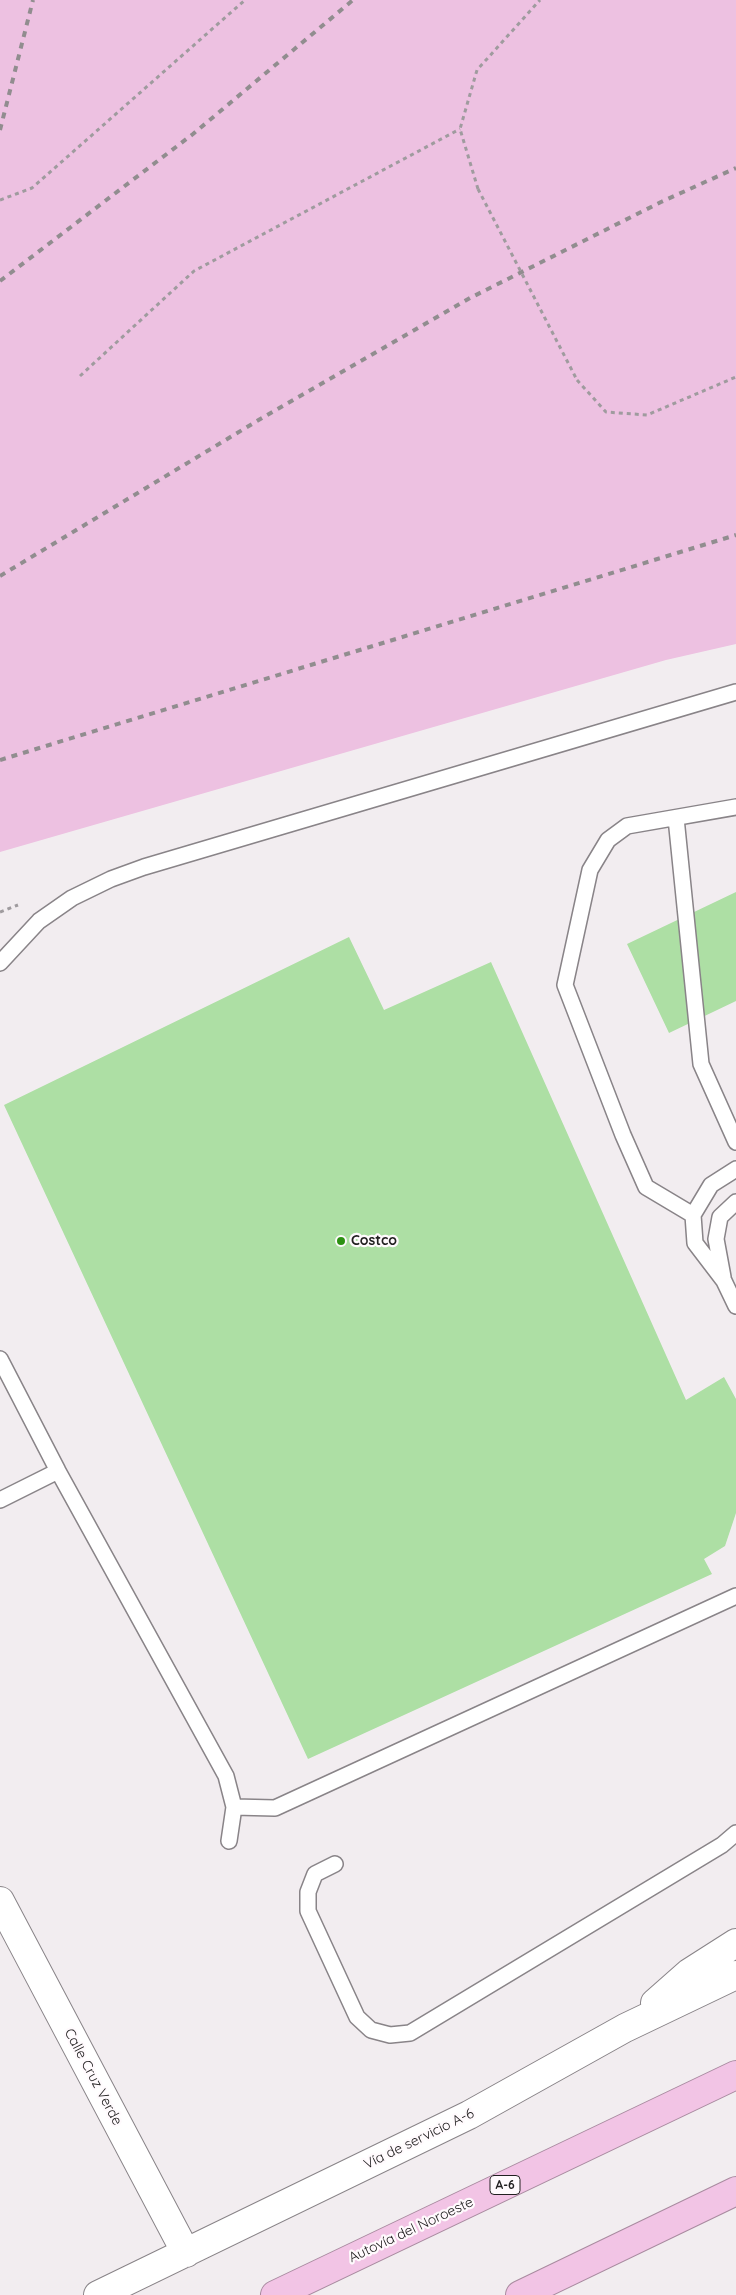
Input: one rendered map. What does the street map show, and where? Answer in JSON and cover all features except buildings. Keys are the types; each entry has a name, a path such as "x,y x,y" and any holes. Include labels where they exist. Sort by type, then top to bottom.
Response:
{"highway":[{"name":"Autovía del Noroeste","path":"275,2295 736,2076"},
{"path":"520,2295 736,2191"}],"street":[{"name":"Calle Cruz Verde","path":"0,1901 186,2253"},
{"path":"625,2028 689,1973 736,1943"},
{"name":"Vía de servicio A-6","path":"98,2295 469,2115 625,2028 736,1974"}],"lane":[{"path":"0,963 39,921 72,898 111,879 736,692"},
{"path":"693,1215 646,1187 623,1134 565,985 590,870 608,840 627,826 736,807"},
{"path":"676,818 701,1064 736,1142"},
{"path":"730,1278 695,1243 693,1215 711,1185 736,1169"},
{"path":"736,1202 720,1217 716,1239 730,1278 736,1306"},
{"path":"0,1359 58,1471 226,1776 234,1807 229,1841"},
{"path":"0,1500 58,1471"},
{"path":"234,1807 275,1808 736,1596"},
{"path":"335,1864 315,1874 308,1892 308,1911 357,2017 371,2030 390,2035 410,2033 722,1845 736,1833"}],"path":[{"path":"0,200 32,188 245,0"},
{"path":"540,0 477,70 460,129 478,189 577,380 606,412 647,415 736,377"},
{"path":"80,376 194,271 460,129"}],"shaded area":[{"path":"0,0 736,0 736,644 666,660 0,852"}],"railway":[{"path":"0,130 33,0"},
{"path":"0,281 193,134 353,0"},
{"path":"0,576 262,418 470,298 661,202 736,168"},
{"path":"0,760 736,535"}],"place":[{"name":"Costco","path":"341,1241"}]}
